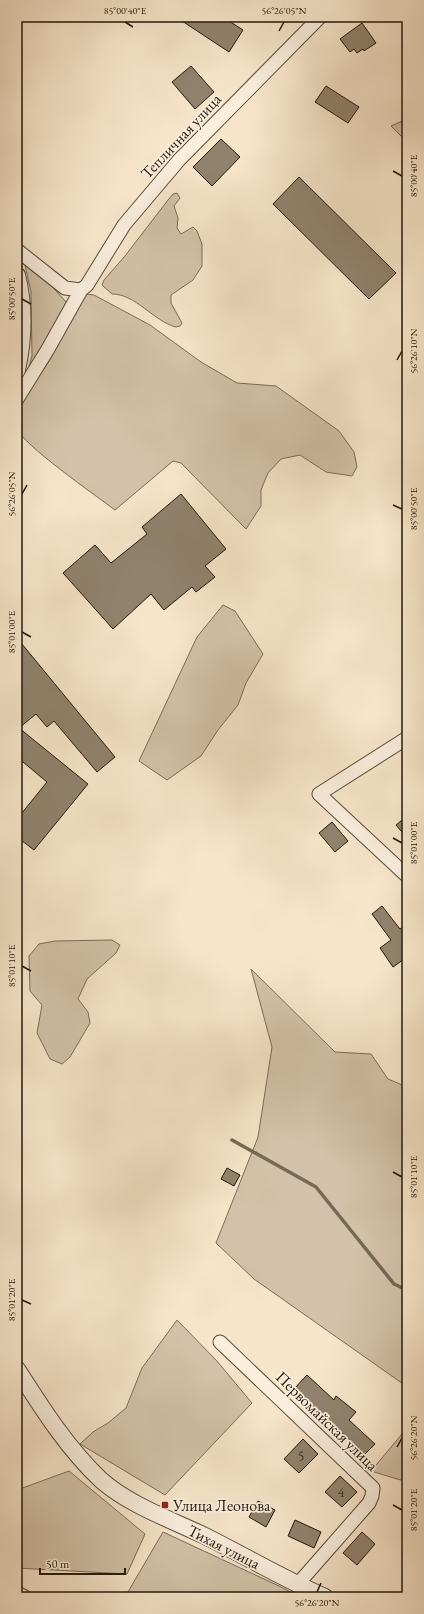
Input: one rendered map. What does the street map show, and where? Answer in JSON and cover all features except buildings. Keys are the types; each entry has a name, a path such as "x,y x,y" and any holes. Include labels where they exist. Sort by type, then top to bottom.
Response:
{"street":[{"name":"Тепличная улица","path":"17,399 48,349 81,290 87,285 124,225 179,160 320,17"},
{"path":"17,250 65,288 81,290"},
{"path":"17,275 23,313 22,349 17,370"},
{"path":"407,738 319,794 407,876"},
{"name":"Первомайская улица","path":"220,1342 373,1488 369,1503 297,1585"},
{"name":"Тихая улица","path":"17,1369 48,1416 75,1452 102,1481 130,1500 206,1537 297,1585 325,1597"},
{"path":"17,1593 25,1597"}],"shaded area":[{"path":"407,119 407,142 391,126"},
{"path":"177,193 180,198 174,206 178,218 177,228 181,234 193,227 197,231 202,244 202,266 193,280 171,295 171,303 182,323 180,326 176,327 168,324 129,298 112,294 102,285 104,280 125,256 168,200 173,194"},
{"path":"25,265 45,279 67,303 27,374 32,356 31,292"},
{"path":"86,294 94,295 150,325 201,362 237,383 276,386 339,431 354,452 357,467 352,476 326,472 300,455 281,459 268,473 261,490 261,506 246,529 181,463 173,461 115,510 45,457 21,435 17,428 17,419 23,400 51,358 60,335"},
{"path":"223,605 235,611 263,654 246,683 238,705 218,730 201,756 167,780 139,761 197,637"},
{"path":"112,940 120,945 116,953 87,979 78,999 88,1012 90,1023 70,1057 62,1064 50,1059 37,1033 42,1005 30,991 29,956 39,944 55,941"},
{"path":"251,969 335,1052 371,1054 388,1079 407,1087 407,1402 406,1386 254,1279 216,1243 258,1137 272,1047"},
{"path":"177,1320 216,1360 252,1403 165,1495 80,1444 93,1432 108,1423 126,1408 142,1368"},
{"path":"407,1428 407,1482 371,1471"},
{"path":"69,1471 145,1534 127,1574 17,1568 17,1490"},
{"path":"163,1532 279,1586 300,1597 125,1597"}],"waterway":[{"path":"232,1140 316,1187 394,1284 407,1290"}],"place":[{"name":"Улица Леонова","path":"165,1505"}]}
